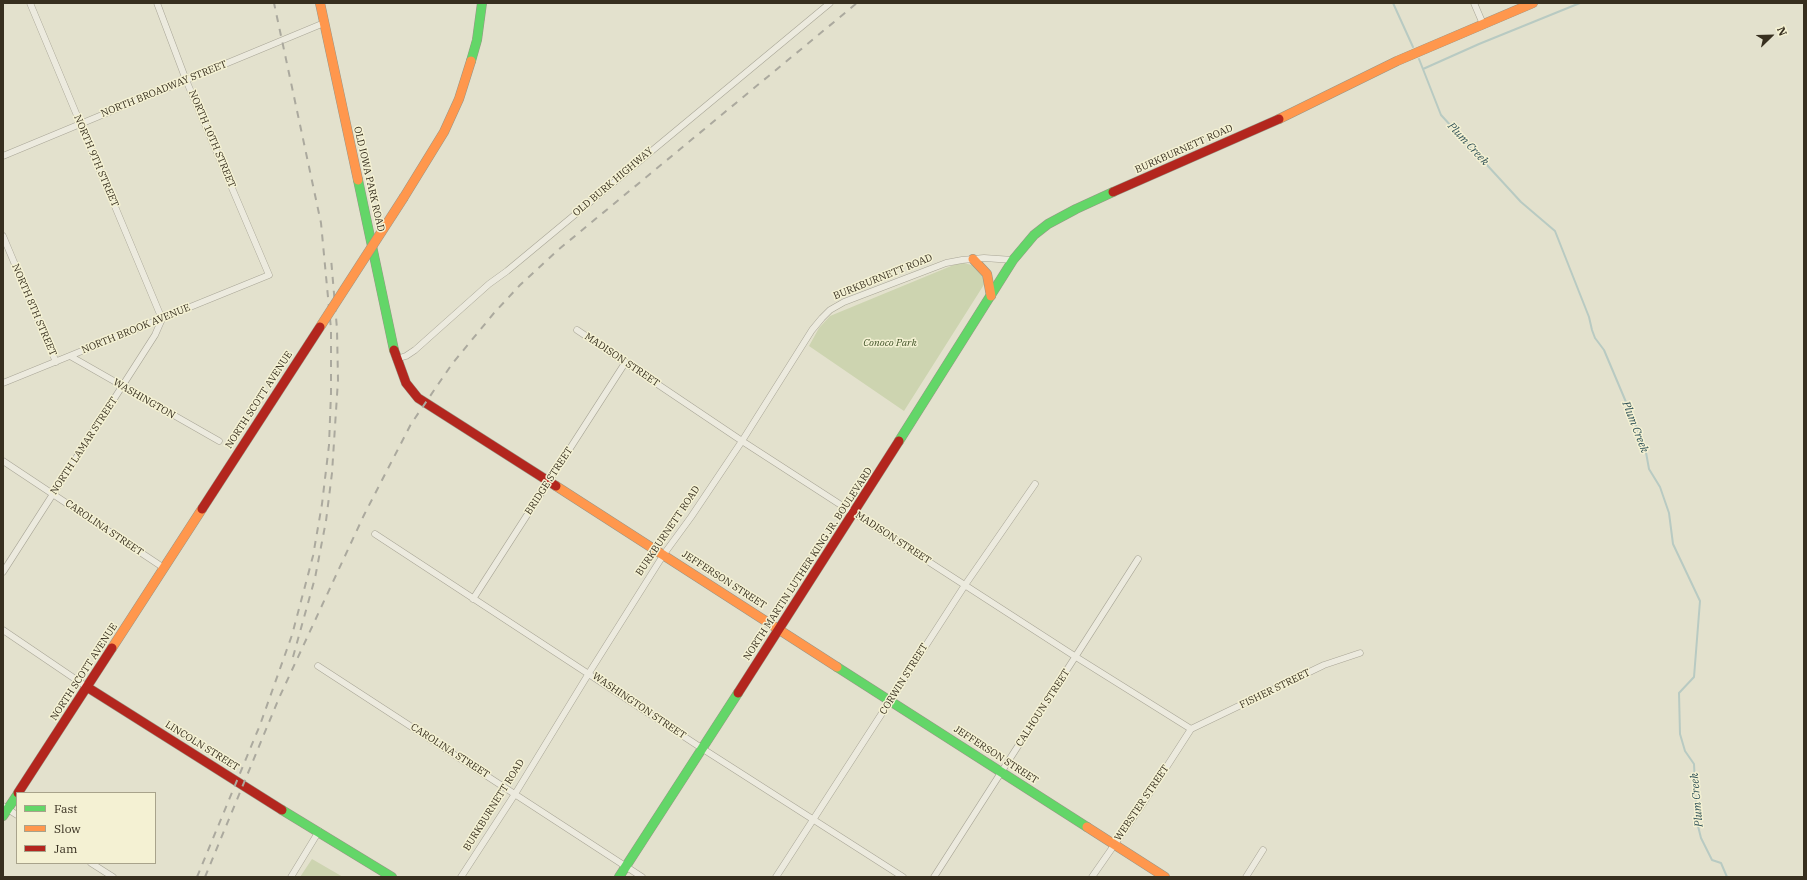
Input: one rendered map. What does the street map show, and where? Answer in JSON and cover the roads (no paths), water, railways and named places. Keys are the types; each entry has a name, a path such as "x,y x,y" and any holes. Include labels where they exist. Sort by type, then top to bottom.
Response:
{"main road":[{"name":"OLD IOWA PARK ROAD","path":"320,3 396,359"},
{"name":"NORTH SCOTT AVENUE","path":"19,792 404,197 444,132 459,99 477,40 482,3"},
{"name":"BURKBURNETT ROAD","path":"1013,260 1027,242 1040,229 1067,213 1304,108 1397,61 1533,3"},
{"path":"973,259 984,268 987,274 990,296"},
{"name":"NORTH MARTIN LUTHER KING JR. BOULEVARD","path":"619,877 780,629 1013,260"},
{"name":"JEFFERSON STREET","path":"396,359 406,384 418,398 664,554 1165,877"},
{"name":"LINCOLN STREET","path":"87,687 193,755 392,877"},
{"name":"NORTH SCOTT AVENUE","path":"5,811 16,797"}],"street":[{"name":"NORTH 9TH STREET","path":"30,3 162,319"},
{"name":"NORTH 10TH STREET","path":"157,3 186,80 269,275"},
{"name":"OLD BURK HIGHWAY","path":"396,359 415,350 489,284 507,271 830,3"},
{"path":"1474,3 1483,24"},
{"name":"NORTH BROADWAY STREET","path":"3,156 324,23"},
{"name":"NORTH 8TH STREET","path":"3,236 56,362"},
{"name":"BURKBURNETT ROAD","path":"461,877 515,794 588,673 664,554 691,518 742,441 812,330 830,310 844,302 946,263 973,259 1013,260"},
{"name":"NORTH BROOK AVENUE","path":"3,383 269,275"},
{"name":"NORTH LAMAR STREET","path":"3,572 155,335 162,319"},
{"name":"MADISON STREET","path":"577,330 742,441 1076,657 1191,729"},
{"name":"WASHINGTON","path":"70,356 219,441"},
{"name":"BRIDGE STREET","path":"474,599 625,363"},
{"name":"CAROLINA STREET","path":"3,461 164,568"},
{"name":"CORWIN STREET","path":"776,877 965,585 1035,484"},
{"name":"WASHINGTON STREET","path":"375,534 703,749 904,877"},
{"name":"CALHOUN STREET","path":"934,877 1138,560"},
{"name":"LINCOLN STREET","path":"3,630 87,687"},
{"name":"FISHER STREET","path":"1191,729 1324,665 1360,652"},
{"name":"CAROLINA STREET","path":"318,666 642,877"},
{"name":"WEBSTER STREET","path":"1092,877 1191,729"},
{"path":"5,811 16,815"},
{"path":"291,877 319,831"},
{"path":"1246,877 1263,850"},
{"path":"93,864 113,877"}],"waterway":[{"name":"Plum Creek","path":"1393,3 1413,47"},
{"path":"1423,69 1479,44 1580,3"},
{"name":"Plum Creek","path":"1419,59 1441,115 1521,202 1555,231 1589,317 1595,338 1604,350 1645,447 1649,469 1660,487 1669,513 1673,544 1700,601 1694,677 1679,693 1680,734 1685,751 1694,764 1697,822 1701,838 1712,860 1721,863 1727,877"}],"railway":[{"path":"197,877 260,725 292,635 313,556 322,504 329,445 331,329 321,223 274,3"},
{"path":"205,877 279,698 364,515 411,424 452,364 494,313 520,285 558,250 857,3"},
{"path":"293,657 315,578 326,521 332,473 338,380 337,329 331,258"}],"park label":[{"name":"Conoco Park","path":"890,343"}]}
